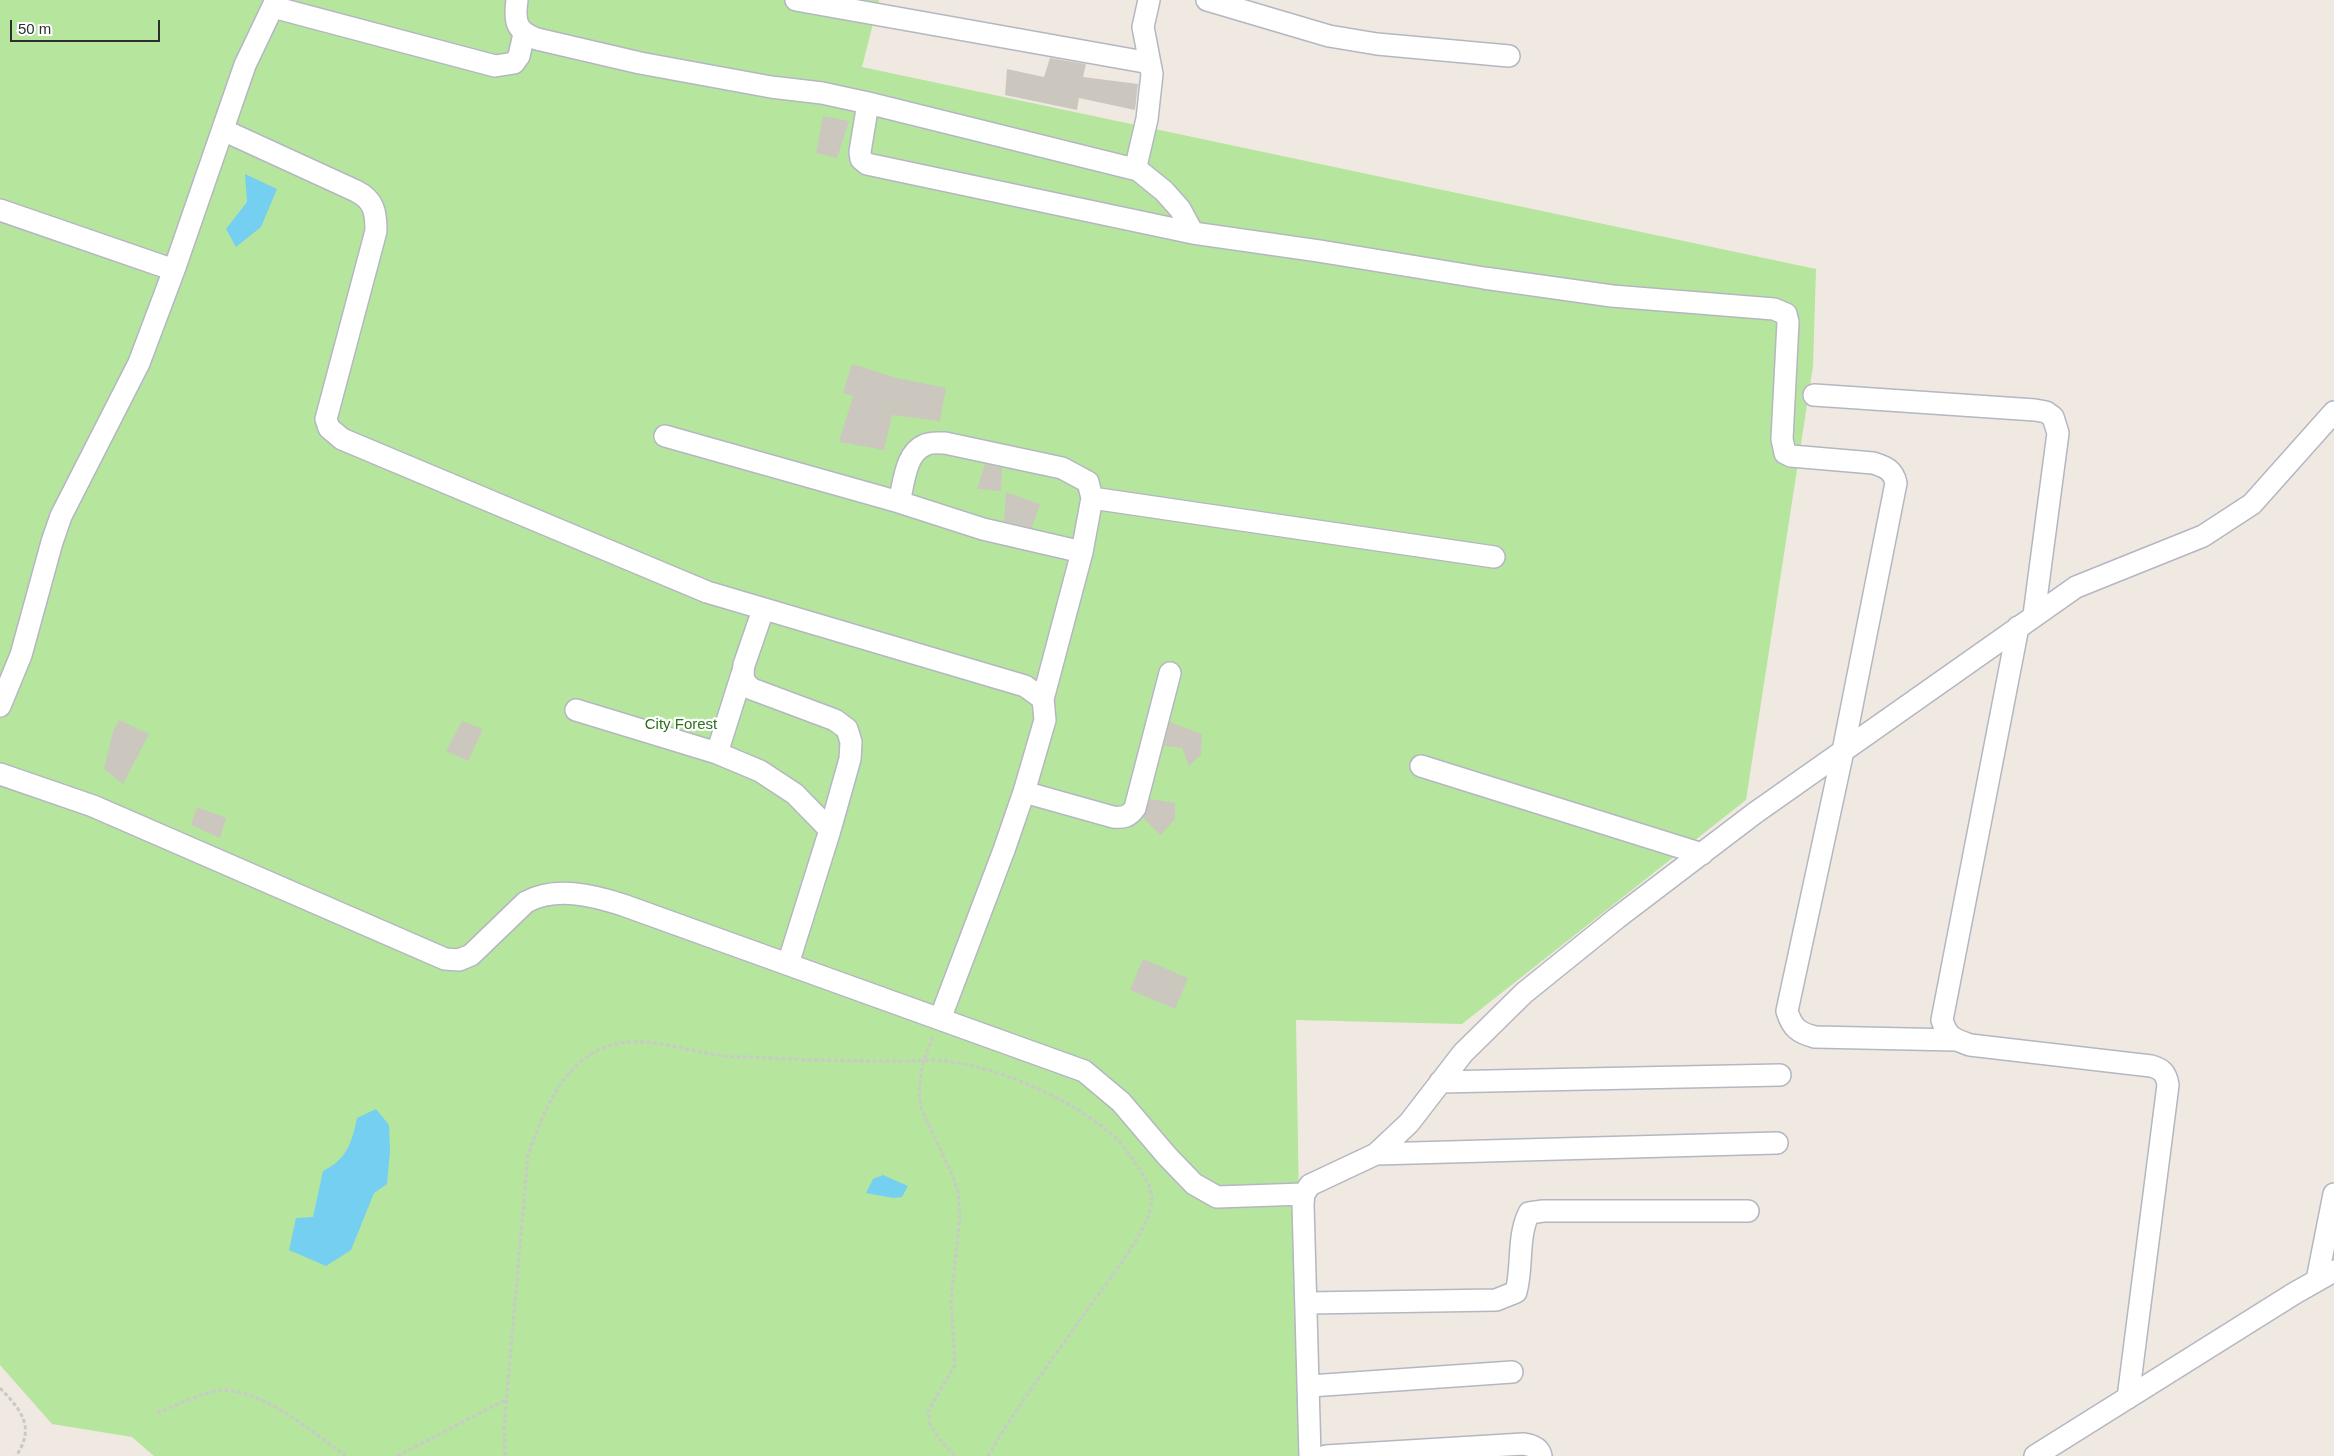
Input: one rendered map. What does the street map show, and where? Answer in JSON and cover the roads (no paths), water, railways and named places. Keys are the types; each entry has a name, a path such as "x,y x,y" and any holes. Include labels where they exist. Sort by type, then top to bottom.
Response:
{"street":[{"path":"517,0 515,14 518,25 524,34 537,39 640,64 771,87 822,93 868,103 1138,170 1164,191 1180,209 1193,233"},
{"path":"796,0 1150,63"},
{"path":"1138,170 1136,161 1147,119 1152,74 1143,27 1149,0"},
{"path":"1207,0 1329,36 1377,44 1509,56"},
{"path":"0,706 21,655 61,516 139,363 174,270 245,65 274,4 495,66 506,66 514,63 519,56 524,34"},
{"path":"868,103 860,152 861,159 867,164 1193,233 1612,296 1774,309 1786,314 1788,322 1782,439 1785,453 1791,456 1874,463 1884,466 1893,473 1896,483 1843,751 1788,999 1787,1011 1791,1024 1801,1033 1815,1037 1956,1040 1970,1045 2160,1068 2166,1075 2168,1085 2128,1398"},
{"path":"223,130 356,191 366,196 372,204 376,216 376,231 326,419 329,428 342,439 648,569 708,592 763,610 1025,686 1043,699"},
{"path":"0,210 174,270"},
{"path":"1814,395 2035,410 2046,412 2053,417 2058,433 2026,621 1942,1020 1946,1032 1956,1040"},
{"path":"1310,1456 1310,1386 1304,1194 1310,1184 1376,1154 1409,1123 1440,1082 1487,1027 1524,993 1702,854 1843,751 2076,587 2203,536 2238,514 2252,504 2267,489 2334,412"},
{"path":"665,436 899,502 983,529 1082,552"},
{"path":"899,502 909,462 917,450 926,444 945,443 1062,468 1088,482 1092,498 1082,552 1043,699 1045,720 1024,792 937,1027"},
{"path":"1092,498 1494,557"},
{"path":"717,753 763,610"},
{"path":"1024,792 1113,817 1121,818 1130,815 1136,808 1170,673"},
{"path":"742,674 744,682 752,690 834,720 847,729 851,742 850,759 830,830 788,964"},
{"path":"576,710 717,753 760,771 796,794 830,830"},
{"path":"1421,766 1702,854"},
{"path":"0,774 93,806 445,959 459,960 471,955 526,902 536,896 554,893 575,894 608,900 788,964 937,1027 1084,1071 1122,1102 1167,1156 1194,1184 1217,1196 1304,1194"},
{"path":"1440,1082 1780,1075"},
{"path":"1376,1154 1777,1143"},
{"path":"2035,1456 2326,1276 2334,1194"},
{"path":"1307,1304 1496,1300 1509,1297 1516,1292 1519,1278 1523,1224 1528,1213 1553,1211 1748,1211"},
{"path":"1310,1386 1512,1372"},
{"path":"1326,1456 1523,1444 1532,1446 1540,1451 1541,1456"}],"water":[{"path":"245,174 277,189 261,227 236,247 226,229 247,202"},
{"path":"376,1109 389,1125 390,1152 387,1184 374,1193 351,1250 326,1266 289,1250 296,1218 313,1217 323,1171 337,1162 347,1150 357,1118"},
{"path":"883,1175 908,1186 902,1197 893,1198 866,1193 873,1179"}],"park label":[{"name":"City Forest","path":"681,725"}]}
